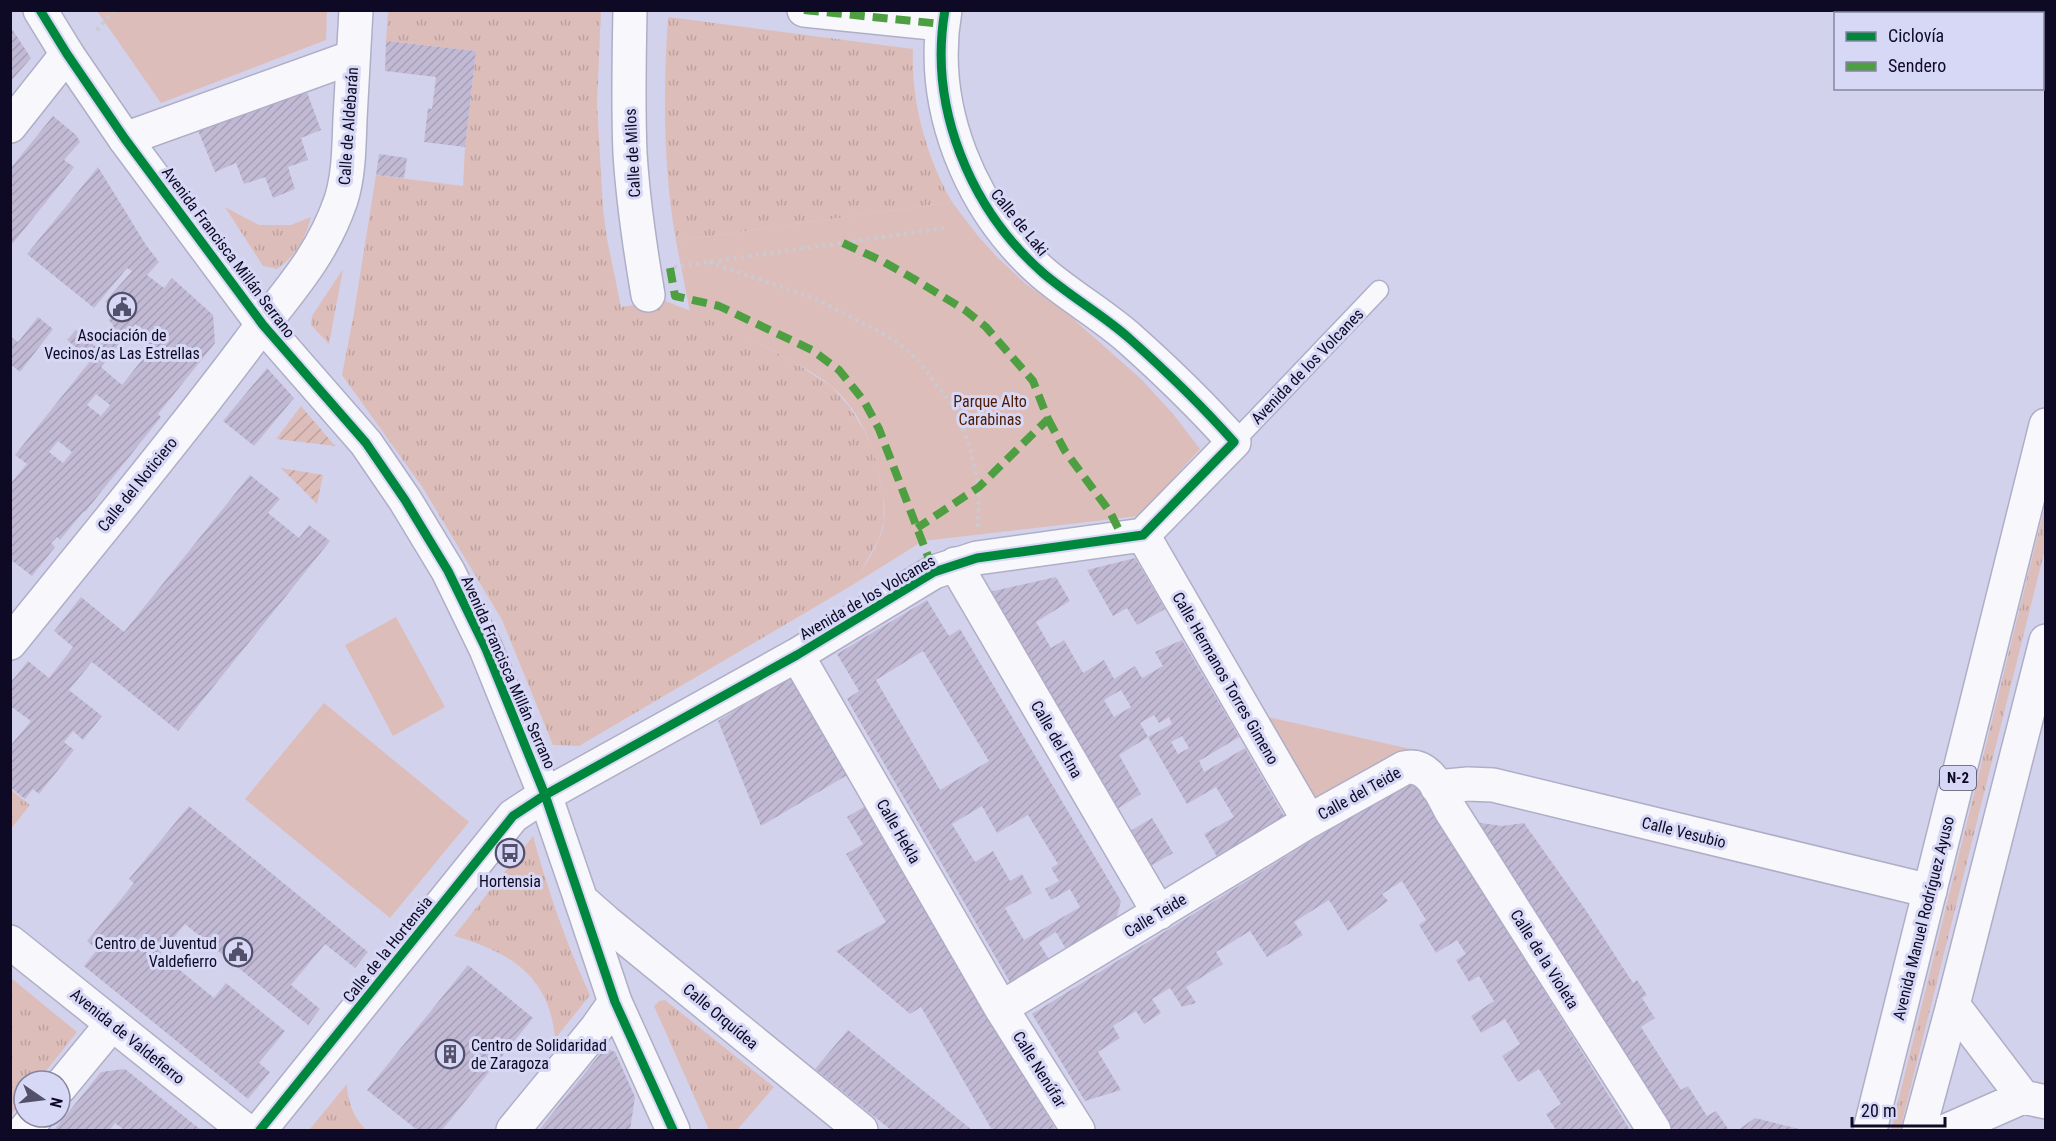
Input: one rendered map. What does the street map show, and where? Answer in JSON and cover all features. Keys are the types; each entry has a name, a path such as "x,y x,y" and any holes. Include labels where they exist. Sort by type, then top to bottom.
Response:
{"main road":[{"name":"Avenida Francisca Millán Serrano","path":"40,10 125,139 262,325 366,443 405,500 448,571 486,649 545,795 615,1002 673,1131"},
{"name":"Calle de Aldebarán","path":"262,325 302,277 315,257 342,197 348,152 356,10"},
{"name":"Calle de Milos","path":"630,10 630,154 646,284"},
{"path":"804,10 943,17"},
{"name":"Calle de Laki","path":"943,17 942,72 946,111 960,156 982,202 1043,273 1130,339 1194,398 1234,442"},
{"path":"10,126 67,54"},
{"path":"125,139 353,57"},
{"name":"Calle del Noticiero","path":"10,643 262,325"},
{"name":"Avenida Manuel Rodríguez Ayuso","path":"1870,1131 2046,425"},
{"name":"Avenida de los Volcanes","path":"545,795 797,655 934,572 966,561 1143,535 1234,442"},
{"name":"Calle Hermanos Torres Gimeno","path":"1143,535 1309,821"},
{"name":"Calle del Etna","path":"966,561 1158,913"},
{"path":"1919,1131 2046,641"},
{"name":"Calle Hekla","path":"797,655 1001,1008"},
{"name":"Calle del Teide","path":"1309,821 1410,766 1425,771 1437,787"},
{"name":"Calle Vesubio","path":"1437,787 1468,784 1493,785 1930,891"},
{"name":"Calle de la Violeta","path":"1437,787 1654,1131"},
{"name":"Calle de la Hortensia","path":"260,1131 513,816 545,795"},
{"name":"Calle Teide","path":"1001,1008 1309,821"},
{"name":"Calle Orquídea","path":"581,900 861,1131"},
{"name":"Avenida de Valdefierro","path":"10,942 245,1131"},
{"path":"513,1131 596,1029 615,1002"},
{"path":"1948,1131 2034,1100 1953,1005"},
{"name":"Calle Nenúfar","path":"1001,1008 1078,1131"},
{"path":"72,1072 112,1024"}],"lane":[{"name":"Avenida de los Volcanes","path":"1234,442 1379,291"}],"path":[{"path":"97,30 114,10"},
{"path":"646,284 709,262 945,228"},
{"path":"709,262 816,299 893,339 917,359 955,410 969,444 979,487 966,561"}],"green space":[{"path":"97,11 327,11 326,40 161,103"},
{"path":"388,11 601,11 597,103 603,209 621,307 663,300 725,325 797,364 831,386 849,406 875,454 883,493 884,522 879,539 854,584 579,746 553,745 502,620 423,488 342,375 376,175 463,186 476,51 386,41"},
{"path":"668,17 913,49 915,89 922,128 935,166 952,202 676,241 665,129"},
{"name":"Parque Alto Carabinas","path":"952,202 999,259 1026,284 1071,317 1141,379 1174,415 1200,449 1139,516 923,541 854,584 872,554 884,523 879,473 862,425 840,394 820,377 747,338 690,312 676,241"},
{"path":"225,207 259,225 291,225 311,217 299,246 277,269 263,266"},
{"path":"343,269 329,344 311,325 312,316"},
{"path":"301,406 335,446 276,439"},
{"path":"281,468 323,475 317,504"},
{"path":"2045,506 2045,549 1900,1130 1891,1130"},
{"path":"396,617 445,707 393,736 345,645"},
{"path":"324,703 469,822 390,918 245,799"},
{"path":"1268,717 1415,750 1320,806"},
{"path":"11,790 30,805 11,829"},
{"path":"533,836 558,917 590,995 555,1039 552,1017 545,999 536,983 524,970 493,950 454,936"},
{"path":"11,978 77,1032 48,1069 12,1069 11,1115"},
{"path":"665,1000 774,1087 737,1130 709,1130 654,1006 659,1001"},
{"path":"347,1084 352,1109 366,1130 309,1130"}],"building":[{"path":"10,26 31,58 10,82"},
{"path":"386,41 476,51 465,147 424,142 428,108 432,109 436,77 385,71"},
{"path":"305,87 321,130 301,138 308,160 288,167 295,189 273,198 265,177 244,184 236,163 215,172 197,128"},
{"path":"53,116 76,135 80,142 64,160 74,167 10,247 10,169"},
{"path":"379,154 407,158 404,178 376,175"},
{"path":"98,167 159,262 147,275 164,288 172,278 213,315 215,343 158,414 161,417 85,512 60,540 57,537 51,543 55,547 32,576 10,559 10,484 27,464 15,455 91,360 67,340 76,330 96,347 113,325 109,320 116,311 105,302 132,271 127,268 94,308 27,254","holes":["135,324 152,337 144,346 149,351 122,385 101,367","96,394 110,405 101,416 87,405","58,441 72,452 63,463 49,452"]},
{"path":"38,317 53,329 20,372 10,364 10,336 18,342"},
{"path":"267,368 294,398 254,446 223,421"},
{"path":"250,475 280,499 268,513 299,538 309,525 330,541 178,731 92,662 69,690 102,716 83,740 73,731 64,742 74,750 39,794 33,789 25,799 10,787 10,746 31,721 10,706 10,683 28,661 49,678 73,647 54,631 81,597 124,632"},
{"path":"1135,558 1165,609 1137,625 1127,608 1113,616 1087,570"},
{"path":"1056,577 1070,601 1036,622 1051,648 1064,640 1083,673 1104,660 1114,679 1135,666 1142,678 1163,666 1155,652 1182,640 1239,737 1199,761 1204,772 1245,748 1288,823 1220,862 1204,834 1234,817 1216,787 1187,804 1148,737 1119,755 1141,794 1114,811 985,593","holes":["1121,690 1131,707 1114,717 1104,700","1154,715 1159,723 1169,717 1172,724 1148,737 1140,723","1182,736 1189,748 1178,754 1171,742"]},
{"path":"927,600 949,636 960,629 1121,901 1115,923 1067,951 1056,932 1039,943 1050,961 1011,984 847,699 859,691 837,654","holes":["923,651 989,761 940,790 876,680","982,806 997,833 1028,815 1058,864 1051,868 1059,881 1045,889 1051,900 1070,889 1080,907 1024,940 1005,908 1032,893 1022,874 1010,881 993,851 975,862 952,824"]},
{"path":"792,675 849,774 761,826 718,721"},
{"path":"1408,781 1416,783 1630,1130 1556,1130 1546,1114 1561,1104 1539,1069 1518,1082 1502,1056 1520,1044 1505,1019 1481,1033 1471,1016 1494,1001 1479,976 1469,982 1456,960 1466,954 1457,940 1436,953 1419,925 1426,920 1402,881 1382,894 1388,901 1348,931 1329,900 1294,922 1303,935 1267,957 1250,931 1216,952 1223,964 1186,987 1196,1003 1182,1007 1170,988 1152,999 1161,1013 1144,1024 1136,1011 1113,1026 1120,1038 1098,1052 1121,1090 1085,1101 1032,1014"},
{"path":"867,805 1056,1130 992,1130 921,1007 910,1014 836,951 886,922 846,854 863,844 847,817"},
{"path":"189,806 368,952 355,968 325,944 291,985 320,1009 308,1025 185,924 160,954 214,998 226,983 285,1031 259,1063 270,1072 248,1099 84,966 97,950 87,941 134,883 129,879"},
{"path":"1152,818 1173,853 1147,868 1127,833"},
{"path":"1474,822 1502,826 1524,823 1585,909 1633,983 1637,980 1647,995 1642,998 1655,1018 1641,1027 1681,1090 1688,1086 1707,1116 1716,1111 1729,1130 1670,1130"},
{"name":"Centro de Solidaridad de Zaragoza","path":"468,965 533,1018 442,1130 417,1130 367,1090"},
{"path":"848,1030 972,1130 891,1130 815,1069"},
{"path":"605,1048 615,1052 635,1097 630,1130 539,1130"},
{"path":"125,1069 201,1130 124,1130 115,1123 110,1130 54,1130 72,1129 72,1108 101,1072"},
{"path":"1755,1118 1803,1130 1738,1130"}],"marked path":[{"path":"804,10 942,24"},
{"path":"843,243 914,279 965,310 986,327 1033,381 1048,419 979,487 917,528"},
{"path":"670,268 675,296 719,306 812,350 839,370 864,401 879,429 934,572"},
{"path":"1048,419 1065,451 1110,512 1123,538"}],"cycle path":[{"path":"40,10 125,139 263,325 366,443 405,500 448,571 486,649 545,795 615,1002 673,1130"},
{"path":"260,1130 513,816 545,795 797,655 934,572 977,558 1143,535 1234,442 1184,389 1130,339 1043,273 994,219 975,187 960,154 949,119 943,83 941,47 945,10"}],"place":[{"name":"Asociación de Vecinos/as Las Estrellas","path":"122,307"},
{"name":"Hortensia","path":"510,853"},
{"name":"Centro de Juventud Valdefierro","path":"238,952"},
{"name":"Centro de Solidaridad de Zaragoza","path":"450,1054"}]}
